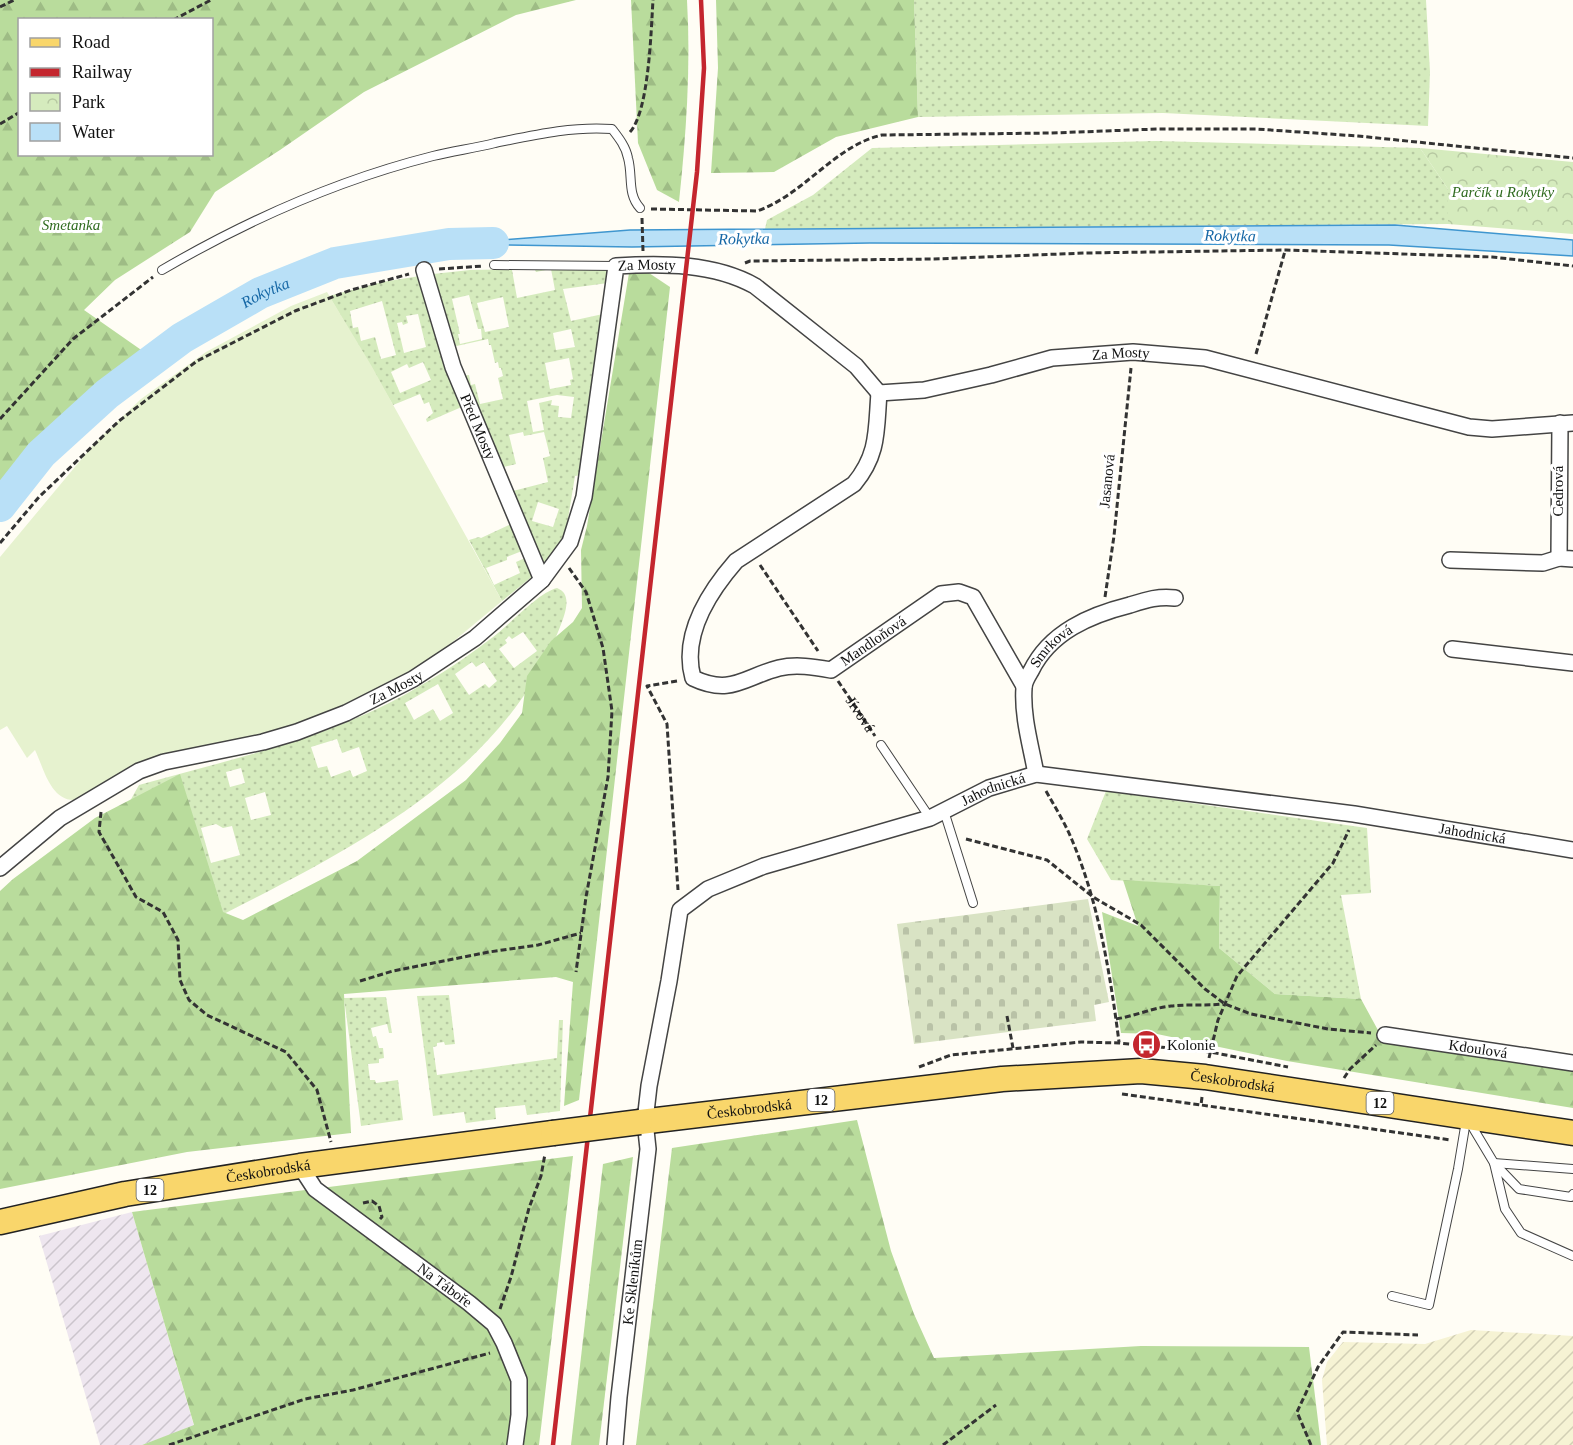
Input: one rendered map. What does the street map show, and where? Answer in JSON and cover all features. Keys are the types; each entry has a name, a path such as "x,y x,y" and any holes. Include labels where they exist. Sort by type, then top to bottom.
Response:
{"main road":[{"name":"Českobrodská","path":"0,1222 125,1194 300,1166 642,1121 1002,1078 1131,1071 1205,1077 1573,1133"}],"street":[{"name":"Za Mosty","path":"0,868 60,818 139,771 164,762 263,742 297,732 346,713 413,679 476,638 542,580 570,542 584,497 616,266 641,265 706,269 738,277 755,286 856,366 879,393 924,390 1052,358 1133,352 1205,358 1469,427 1492,429 1566,423"},
{"name":"Před Mosty","path":"424,270 453,367 542,580"},
{"path":"693,678 690,667 691,639 721,579 736,561 854,484 864,472 876,441 879,393"},
{"name":"Cedrová","path":"1450,560 1543,563 1566,559 1566,423"},
{"name":"Mandloňová","path":"693,678 715,686 729,686 781,667 809,665 831,670 941,594 959,592 973,597 1024,686"},
{"name":"Smrková","path":"1036,774 1025,720 1024,686 1037,658 1052,641 1103,611 1161,596 1175,598"},
{"path":"1452,649 1573,663"},
{"name":"Jahodnická","path":"680,910 708,889 764,866 930,818 988,788 1036,774 1354,814 1573,850"},
{"path":"642,1121 680,910"},
{"name":"Kdoulová","path":"1385,1035 1573,1063"},
{"name":"Ke Skleníkům","path":"615,1445 648,1149 642,1121"},
{"name":"Na Táboře","path":"300,1166 315,1189 494,1324 519,1380 519,1415 515,1445"}],"lane":[{"path":"162,270 214,240 288,206 350,182 432,157 543,134 593,127 612,129 622,142 628,158 633,200 640,208"},
{"path":"494,265 616,266"},
{"name":"Jívová","path":"881,745 930,818"},
{"path":"944,811 972,903"},
{"path":"1466,1117 1494,1163 1519,1189 1571,1197 1573,1194"},
{"path":"1392,1296 1429,1305 1458,1170 1466,1117"},
{"path":"1494,1163 1573,1169"},
{"path":"1494,1163 1505,1209 1521,1233 1573,1256"}],"path":[{"path":"0,7 14,0"},
{"path":"177,18 212,0"},
{"path":"622,142 638,124 649,68 653,0"},
{"path":"0,124 18,113"},
{"path":"640,208 757,211 770,207 802,186 854,145 882,135 1257,129 1358,136 1573,158"},
{"path":"642,220 643,255"},
{"path":"1251,370 1286,250"},
{"path":"721,272 750,261 1286,250 1492,257 1573,266"},
{"path":"0,543 39,496 119,421 197,361 295,311 351,290 424,270 494,265"},
{"path":"0,418 73,339 162,270"},
{"name":"Jasanová","path":"1103,611 1114,536 1133,352"},
{"name":"Jívová","path":"751,552 881,745"},
{"path":"559,555 586,592 603,648 612,711 609,777 586,897 576,972"},
{"path":"680,910 667,724 647,686 693,678"},
{"path":"1036,774 1072,839 1093,897 1103,942 1119,1043"},
{"path":"104,790 99,832 136,897 163,912 178,940 180,980 189,1000 207,1015 286,1052 317,1090 336,1162"},
{"path":"1210,1052 1225,1004 1237,976 1333,863 1346,838 1354,814"},
{"path":"952,835 1047,860 1093,897 1141,925 1205,989 1225,1004 1251,1014 1317,1027 1385,1035"},
{"path":"360,981 393,971 538,945 581,933"},
{"path":"1116,1019 1129,1017 1147,1009 1173,1005 1225,1004"},
{"path":"1007,1016 1013,1048"},
{"path":"1344,1078 1350,1069 1385,1035"},
{"path":"494,1324 512,1278 551,1133"},
{"path":"1311,1445 1297,1412 1318,1367 1343,1332 1418,1335"},
{"path":"169,1445 305,1399 353,1390 497,1351 504,1343"},
{"path":"942,1445 996,1405"}],"shaded area":[{"path":"132,1212 194,1426 142,1445 100,1445 39,1236"},
{"path":"1471,1330 1573,1336 1573,1445 1327,1445 1322,1380 1327,1362 1343,1342 1425,1344"}],"green space":[{"name":"Smetanka","path":"0,0 576,0 516,15 364,92 215,192 190,232 115,280 84,310 147,354 107,385 34,454 0,493"},
{"path":"631,0 687,0 687,101 679,202 657,190 638,143"},
{"path":"716,0 914,0 918,117 836,137 774,172 711,173 718,68"},
{"path":"914,0 1426,0 1430,72 1428,126 1163,113 918,117"},
{"path":"1156,141 1420,148 1448,189 1448,224 765,229 767,220 813,195 872,148"},
{"name":"Parčík u Rokytky","path":"1420,148 1573,162 1573,234 1448,224 1448,189"},
{"path":"631,261 670,287 579,1100 564,1106 573,982 556,977 344,994 351,1133 187,1152 0,1189 0,891 95,818 180,774 223,912 243,920 357,861 466,780 500,743 522,713 527,676 551,641 573,622 582,608 581,550 587,526"},
{"path":"610,267 608,283 563,289 571,321 603,314 581,475 575,476 566,531 542,568 509,492 548,482 543,458 550,456 544,432 524,436 523,432 509,435 516,464 499,468 461,376 469,375 471,385 475,384 480,404 503,399 498,378 503,376 501,368 498,362 495,363 488,339 452,347 433,274 470,270","holes":["551,269 555,290 517,298 512,270 535,270 536,272","469,295 478,329 481,329 482,339 460,344 458,334 460,334 452,299","503,297 509,327 485,332 477,303","571,329 575,347 556,350 553,333","569,358 573,379 570,380 571,385 550,389 545,363","557,395 574,397 571,418 558,417 559,406 551,405 552,400 539,403 544,430 533,432 527,401","538,502 559,509 553,527 532,521"]},
{"path":"420,276 440,349 464,406 427,422 426,419 433,413 429,402 424,404 420,394 393,405 329,296 382,282","holes":["382,301 396,355 381,359 375,337 361,341 358,327 353,328 350,311","418,314 426,347 404,353 397,323 402,322 403,325 408,323 406,316","423,362 431,380 400,393 391,372 407,364 409,368"]},
{"path":"327,292 371,365 502,601 431,660 327,717 280,733 220,745 76,800 60,796 45,775 35,750 27,758 7,726 0,730 0,557 94,444 141,399 206,352 291,306"},
{"path":"513,523 534,575 502,601 469,540 481,538","holes":["522,551 525,558 516,562 520,573 494,585 486,568"]},
{"path":"557,588 562,591 566,600 565,611 560,627 534,679 501,726 461,767 416,803 368,835 318,865 216,918 130,801 139,785 300,739 332,728 393,701 466,657 549,591","holes":["523,632 537,651 514,668 499,649 507,643 505,640 509,636 512,639","472,662 476,667 484,662 497,681 489,688 485,684 469,695 455,674","438,684 453,713 440,721 433,709 414,720 405,703","337,739 342,753 359,747 367,771 353,777 350,770 331,777 327,766 318,768 311,747","241,768 245,783 230,787 226,772","265,792 271,815 251,820 245,798","216,824 223,828 232,826 240,855 211,863 201,828"]},
{"path":"1106,791 1367,828 1371,893 1341,895 1361,999 1275,994 1219,948 1220,886 1111,880 1087,839"},
{"path":"1123,880 1220,886 1219,948 1275,994 1361,999 1385,1043 1573,1070 1573,1108 1287,1061 1157,1034 1121,1033 1102,912 1138,926"},
{"path":"1088,899 1109,1002 1094,1005 1096,1021 914,1044 897,924"},
{"path":"449,995 455,1044 445,1045 444,1042 437,1043 437,1046 433,1047 437,1075 557,1058 559,1020 563,1020 560,1111 527,1115 525,1105 495,1108 496,1119 466,1123 464,1112 433,1116 417,996"},
{"path":"386,997 392,1033 389,1033 387,1024 371,1028 379,1048 383,1048 384,1058 379,1059 379,1063 368,1064 370,1080 375,1080 376,1083 398,1080 403,1120 361,1126 344,998"},
{"path":"857,1120 891,1251 914,1314 934,1358 1141,1346 1309,1347 1321,1445 636,1445 672,1148"},
{"path":"573,1156 539,1445 142,1445 194,1425 132,1212"},
{"path":"633,1157 599,1445 571,1445 603,1164"}],"water":[{"path":"1395,225 1573,240 1573,256 1389,245 870,243 632,247 449,244 630,230"}],"waterway":[{"name":"Rokytka","path":"0,506 41,454 107,394 182,338 260,293 335,263 449,244 493,243"}],"railway":[{"path":"553,1445 697,172 704,68 701,0"}],"place":[{"name":"Kolonie","path":"1146,1045"}]}
